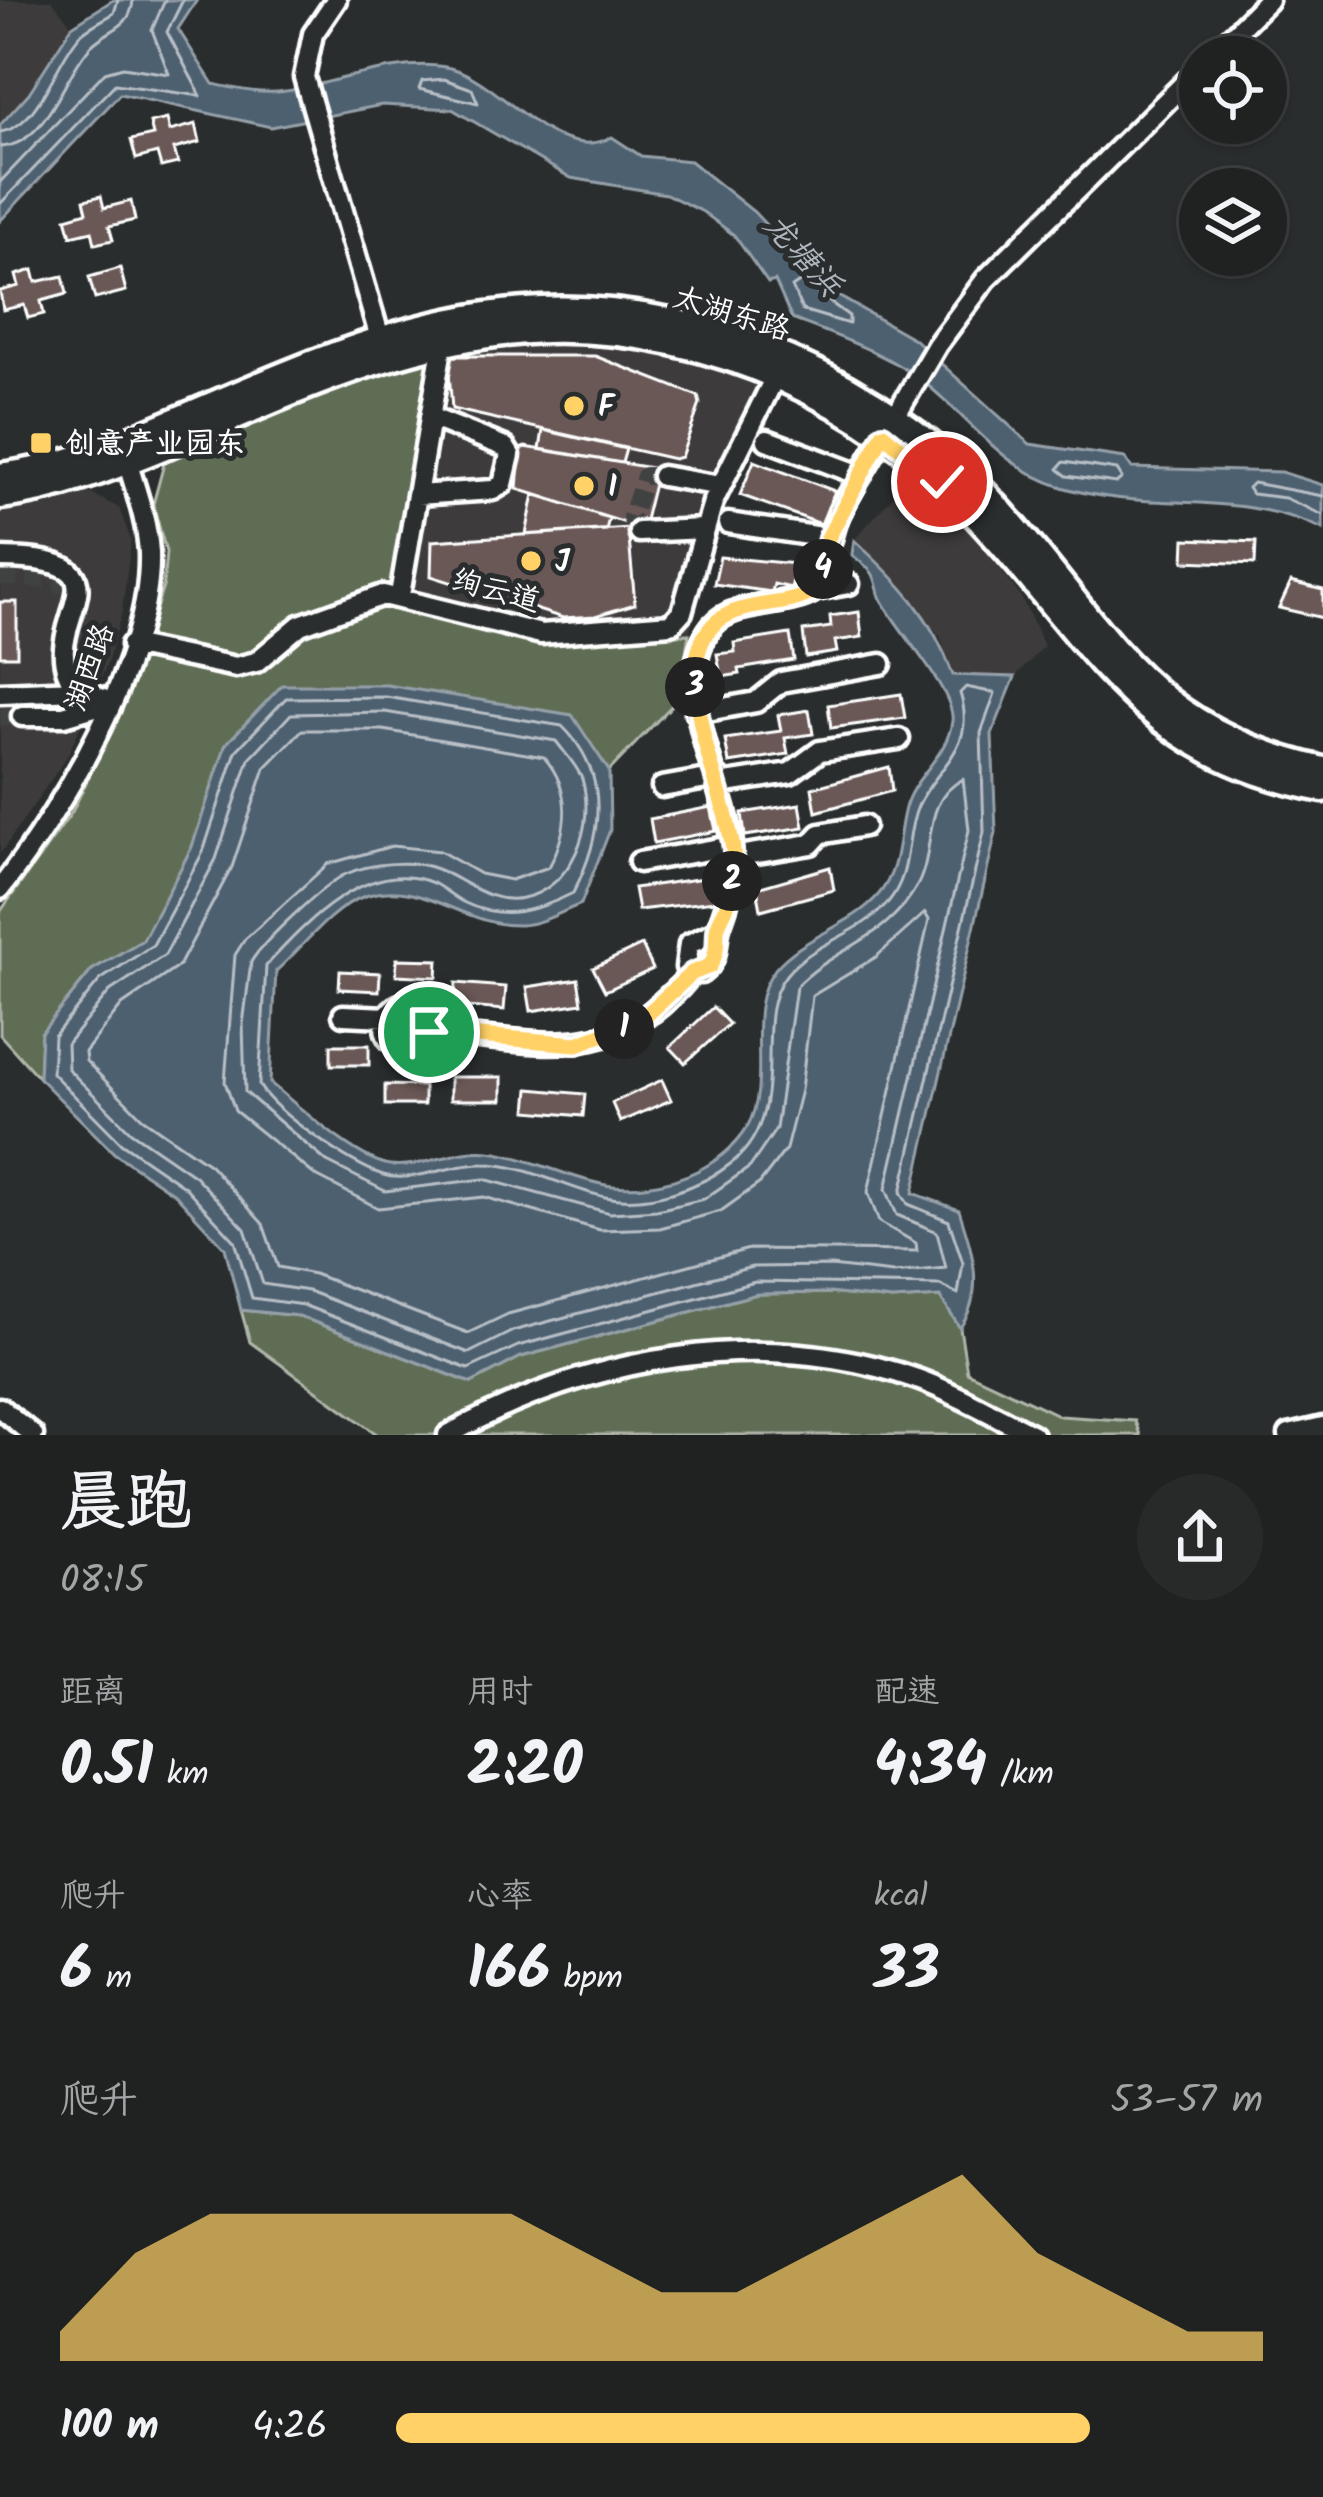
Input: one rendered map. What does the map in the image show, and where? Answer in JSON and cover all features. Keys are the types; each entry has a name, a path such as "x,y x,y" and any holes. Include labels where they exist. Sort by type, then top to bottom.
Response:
{"main road":[{"name":"太湖东路","path":"0,476 124,452 380,338 490,314 602,311 704,331 768,351 888,425 992,502 1117,658 1156,695 1228,740 1323,770"},
{"name":"太湖东路","path":"0,496 327,377 443,342 544,330 603,331 698,349 888,425 979,518 1103,670 1152,715 1221,757 1283,781 1323,789"}],"street":[{"path":"336,0 313,34 304,77 380,338"},
{"path":"1232,36 1268,0"},
{"path":"816,590 828,538 937,345 986,279 1179,89"},
{"path":"400,596 443,342"},
{"name":"绚云道","path":"131,645 236,668 256,662 300,625 341,607 400,596 542,634 671,624 682,612 721,486 775,376"},
{"path":"417,495 493,490 503,484 510,455 506,447 430,417"},
{"path":"767,440 860,475"},
{"name":"湖西路","path":"0,889 82,766 131,645 149,556 124,452"},
{"path":"662,476 721,486"},
{"path":"728,524 828,538"},
{"path":"639,532 704,529"},
{"path":"0,558 58,561 74,574 79,593 62,647 63,673"},
{"path":"692,973 686,967 689,944 717,931 727,909 733,852 719,780 696,713 698,657 713,625 732,613 790,603 816,590 849,584"},
{"path":"66,597 52,643 63,673 78,690"},
{"path":"696,713 756,702 782,682 881,664"},
{"path":"0,693 78,690 111,702"},
{"path":"22,716 64,716 111,702"},
{"path":"662,787 790,773 820,751 899,739"},
{"path":"639,862 811,844 820,834 864,826"},
{"path":"429,1032 577,1044 641,1020 692,973 710,966 720,940 717,931"},
{"path":"415,1005 427,1016 429,1032 417,1046 399,1046 386,1033 387,1017 399,1006 415,1005"},
{"path":"344,1015 387,1017"},
{"path":"448,1435 548,1390 648,1359 742,1350 826,1354 919,1380 1033,1435"},
{"path":"0,1408 33,1435"},
{"path":"1289,1435 1323,1427"}],"shaded area":[{"path":"0,0 52,0 72,26 29,93 0,125"},
{"path":"539,341 643,348 780,391 721,518 689,634 544,645 403,607 444,353"},
{"path":"913,474 970,528 1021,597 1044,646 1015,677 953,675 940,636 854,540"},
{"path":"84,490 119,508 131,540 122,612 107,664 68,755 0,854 0,509"}],"green space":[{"path":"444,353 403,607 544,645 689,634 678,699 609,771 571,715 226,744 192,847 143,940 92,970 41,1033 39,1078 0,1035 0,912 72,812 128,695 163,587 166,552 153,504 165,460 327,389"},
{"path":"830,1293 892,1300 940,1297 960,1328 967,1372 1060,1416 1135,1421 1140,1435 378,1435 250,1342 241,1310 299,1316 471,1383 521,1357 757,1294"}],"water":[{"path":"113,0 197,0 178,29 213,84 277,92 389,68 450,68 570,141 591,143 612,137 641,156 690,161 754,212 826,289 914,339 1030,444 1125,458 1132,468 1281,472 1323,485 1323,529 1257,509 1094,495 1042,479 991,445 916,376 864,348 792,319 775,281 768,283 734,235 703,212 666,194 571,178 452,109 382,105 271,127 120,94 0,221 0,125 29,93 72,26"},
{"path":"854,540 912,601 935,635 953,675 1015,677 992,734 996,832 913,1193 959,1210 975,1285 960,1328 940,1297 892,1300 829,1293 757,1294 521,1357 471,1383 299,1316 241,1310 225,1248 176,1195 114,1153 39,1078 41,1033 92,970 143,940 192,847 226,744 282,685 387,685 572,715 609,771 610,830 581,904 520,925 479,918 402,892 382,892 349,903 276,971 270,1083 344,1143 390,1165 489,1152 612,1186 670,1181 722,1155 747,1127 758,1089 760,1004 766,985 787,957 855,915 879,894 894,864 909,797 949,734 951,709 945,694 888,611 872,573 852,555"}],"building":[{"path":"167,119 170,131 196,124 200,142 174,149 178,163 161,167 157,153 136,159 131,140 153,135 150,123"},
{"path":"101,196 104,208 131,201 135,220 109,226 113,240 95,244 92,231 71,236 66,218 87,212 84,200"},
{"path":"120,268 126,291 95,299 89,277"},
{"path":"33,270 36,282 63,276 67,294 41,301 44,314 28,318 24,305 3,310 0,291 19,286 16,275"},
{"name":"F","path":"454,356 595,356 698,396 700,404 681,457 674,459 452,409 448,360"},
{"path":"543,430 626,449 622,463 540,449"},
{"name":"I","path":"520,449 652,468 656,476 644,524 638,527 517,489"},
{"path":"754,461 835,491 821,524 740,495"},
{"path":"534,494 609,518 606,530 526,535"},
{"name":"J","path":"628,528 635,604 595,616 563,618 431,576 432,541"},
{"path":"1185,539 1256,542 1255,564 1184,561"},
{"path":"720,557 797,564 791,588 774,584 772,592 714,584"},
{"path":"1291,582 1323,590 1323,618 1279,608"},
{"path":"0,602 17,602 17,656 0,656"},
{"path":"859,612 862,637 835,641 837,652 806,657 803,631 831,627 830,616"},
{"path":"790,634 794,660 739,669 740,674 721,677 717,654 735,652 734,643"},
{"path":"901,694 905,718 831,728 828,705"},
{"path":"809,710 813,734 785,738 788,754 729,763 725,739 781,731 778,715"},
{"path":"889,767 892,791 816,812 812,788"},
{"path":"800,804 804,827 745,836 742,813"},
{"path":"711,807 716,831 654,843 650,819"},
{"path":"830,867 834,890 761,910 757,888"},
{"path":"711,877 715,901 638,910 634,888"},
{"path":"642,945 653,969 605,991 593,968"},
{"path":"397,959 438,960 437,977 396,975"},
{"path":"340,971 380,973 379,991 339,989"},
{"path":"578,979 582,1003 531,1011 527,987"},
{"path":"456,983 506,987 504,1010 454,1006"},
{"path":"713,1007 729,1024 685,1063 670,1047"},
{"path":"331,1045 369,1045 369,1065 331,1065"},
{"path":"450,1077 502,1077 502,1100 450,1100"},
{"path":"662,1080 671,1100 620,1122 612,1103"},
{"path":"385,1085 424,1086 424,1105 385,1105"},
{"path":"529,1089 585,1094 583,1116 527,1111"}],"tunnel":[{"path":"639,532 631,518 645,476 662,476"},
{"path":"0,576 61,581 66,597"},
{"path":"0,716 22,716"}],"place":[{"name":"F","path":"574,406"},
{"name":"创意产业园东","path":"41,443"},
{"name":"I","path":"584,486"},
{"name":"J","path":"531,561"}],"route":[{"path":"429,1032 550,1046 577,1044 641,1020 678,991 692,973 710,966 727,909 734,857 720,784 696,713 698,657 706,638 713,625 732,613 790,603 816,590 839,512 883,434 942,482"}],"water label":[{"name":"龙塘浜","path":"804,254"}]}
